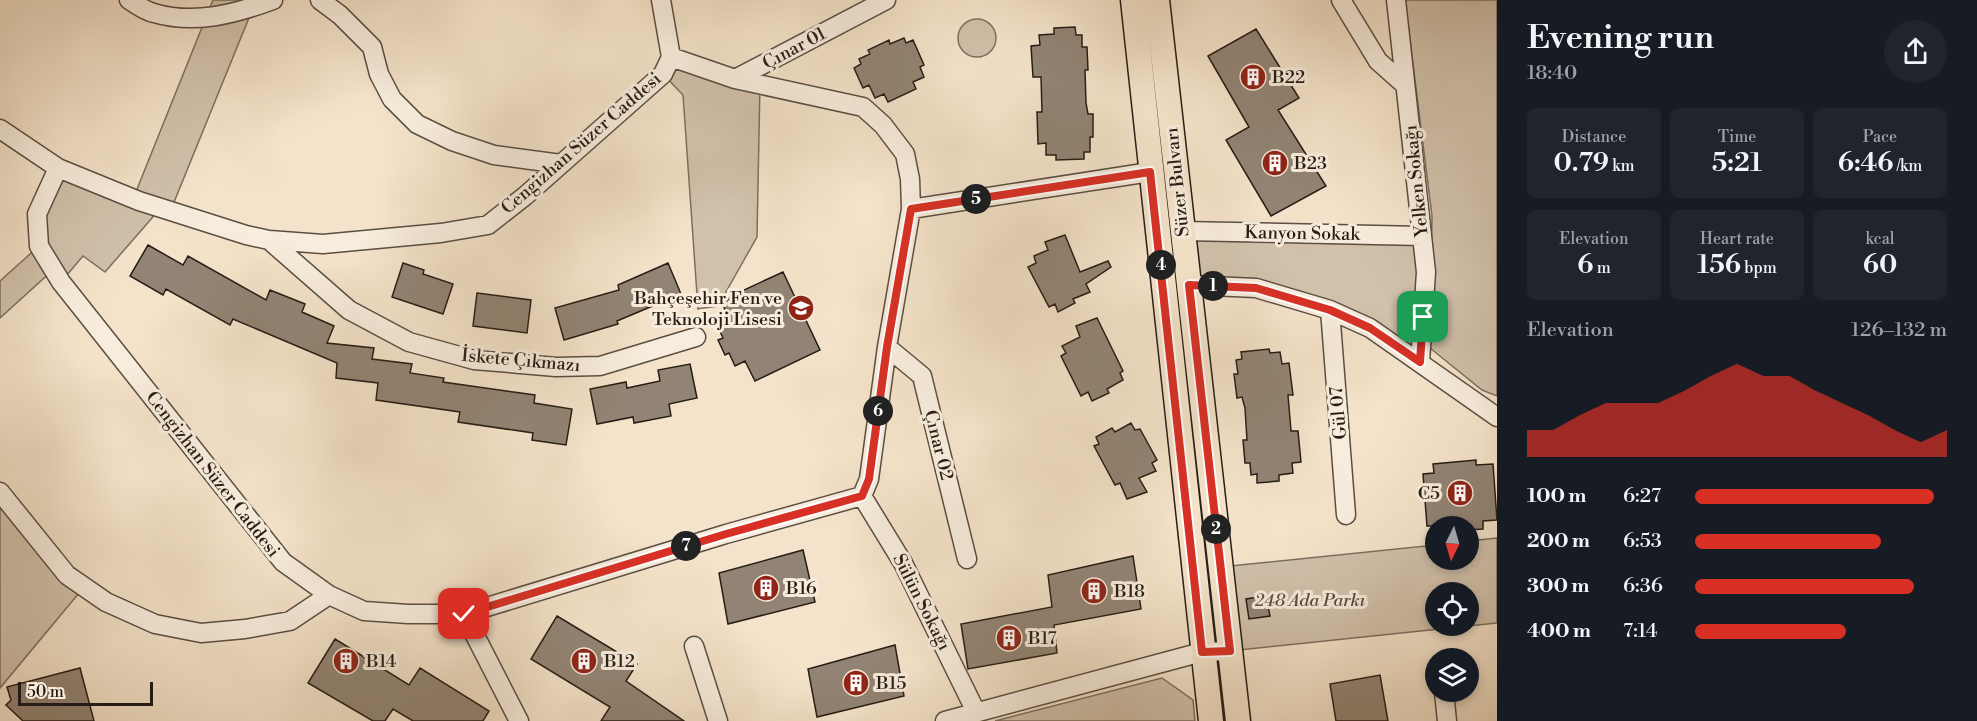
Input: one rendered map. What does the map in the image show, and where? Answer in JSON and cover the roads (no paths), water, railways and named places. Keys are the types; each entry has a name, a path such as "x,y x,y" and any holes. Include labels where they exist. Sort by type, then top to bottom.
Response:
{"main road":[{"name":"Süzer Bulvarı","path":"1133,0 1211,721"},
{"name":"Süzer Bulvarı","path":"1157,0 1238,721"}],"street":[{"path":"129,0 153,13 193,19 238,13 273,0"},
{"path":"320,0 340,15 372,46 379,74 392,99 417,124 452,141 494,155 561,164"},
{"path":"661,0 671,57"},
{"name":"Çınar 01","path":"735,79 886,0"},
{"path":"1341,0 1378,61 1405,85"},
{"name":"Yelken Sokağı","path":"1396,0 1426,272 1420,362"},
{"name":"Cengizhan Süzer Caddesi","path":"671,57 735,79 862,107 883,125 905,154 910,179 911,209 887,347 869,479 862,496 726,534 464,614 364,611 329,595 283,562 61,282 39,246 37,214 58,168 138,201 269,240 323,244 441,233 488,225 525,196 663,74 671,57"},
{"path":"0,129 58,168"},
{"path":"911,209 1150,172"},
{"name":"Kanyon Sokak","path":"1183,231 1422,236"},
{"name":"İskete Çıkmazı","path":"269,240 349,310 410,342 474,360 556,367 600,366 696,337"},
{"path":"1189,285 1256,288 1330,310 1370,328 1497,417"},
{"name":"Gül 07","path":"1330,310 1346,515"},
{"name":"Çınar 02","path":"887,347 922,376 967,559"},
{"path":"0,492 67,575 106,602 155,624 201,633 245,629 290,621 329,595"},
{"name":"Sülün Sokağı","path":"862,496 903,563 976,712"},
{"path":"464,614 519,721"},
{"path":"694,646 718,721"},
{"path":"945,721 1202,652 1230,651"},
{"path":"1445,702 1447,721"}],"place":[{"name":"B22","path":"1253,77"},
{"name":"B23","path":"1275,163"},
{"name":"Bahçeşehir Fen ve Teknoloji Lisesi","path":"801,308"},
{"name":"C5","path":"1460,493"},
{"name":"B16","path":"766,588"},
{"name":"B18","path":"1094,591"},
{"name":"B17","path":"1009,638"},
{"name":"B14","path":"346,661"},
{"name":"B12","path":"584,661"},
{"name":"B15","path":"856,683"}],"park label":[{"name":"248 Ada Parkı","path":"1310,600"}]}
